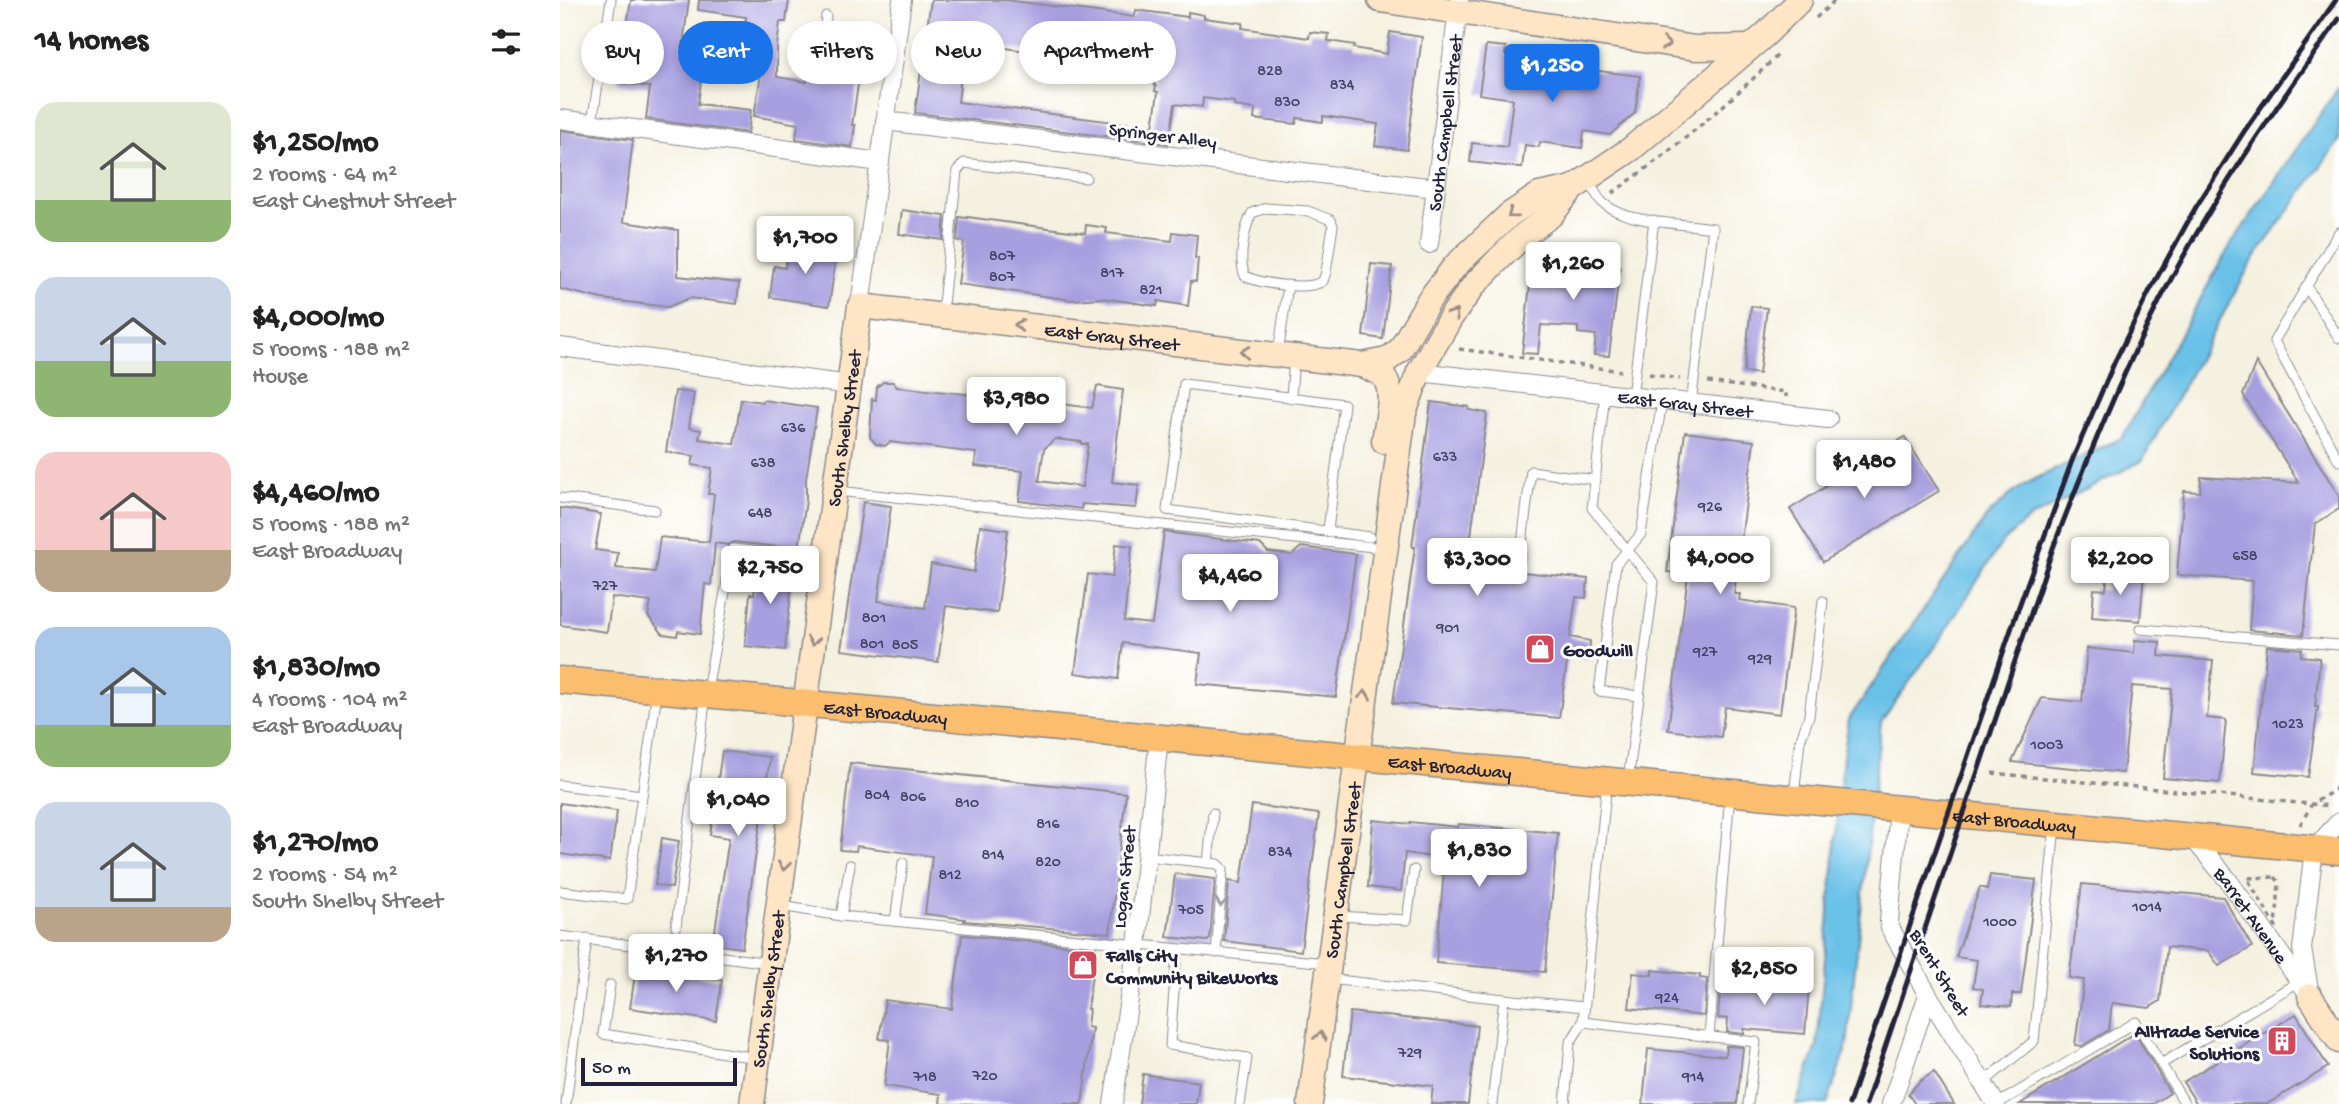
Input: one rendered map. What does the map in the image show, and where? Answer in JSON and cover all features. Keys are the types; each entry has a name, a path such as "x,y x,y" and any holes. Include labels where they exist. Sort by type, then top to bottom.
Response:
{"main road":[{"path":"1380,0 1458,5 1695,48 1750,47"},
{"path":"1362,365 1387,360 1399,350 1429,300 1455,266 1510,215 1539,195 1580,184 1631,149 1750,47 1800,0"},
{"name":"South Campbell Street","path":"1375,544 1404,413 1419,372 1451,317 1474,285 1524,235 1551,215 1580,184"},
{"name":"East Gray Street","path":"860,306 1362,365"},
{"name":"South Shelby Street","path":"752,1104 860,306"},
{"name":"South Campbell Street","path":"1310,1104 1374,635 1375,544 1389,391 1381,374 1362,365"},
{"name":"East Broadway","path":"560,680 2326,850"},
{"name":"Barret Avenue","path":"2305,988 2339,1041"}],"street":[{"name":"South Shelby Street","path":"897,34 902,0"},
{"name":"South Campbell Street","path":"1429,244 1458,5"},
{"name":"South Shelby Street","path":"860,306 890,84"},
{"path":"560,119 880,162"},
{"name":"Springer Alley","path":"886,121 1435,188"},
{"path":"560,347 850,385"},
{"name":"East Gray Street","path":"1419,372 1828,419"},
{"name":"Logan Street","path":"1113,1104 1137,946 1159,738"},
{"name":"Brent Street","path":"1887,808 1889,921 1897,941 1928,995 1997,1104"},
{"path":"2326,850 2339,822"},
{"name":"Barret Avenue","path":"2192,837 2228,880 2305,988"},
{"name":"Barret Avenue","path":"2305,988 2302,949 2326,850"},
{"path":"1891,1104 1928,995"}],"lane":[{"path":"592,123 611,0"},
{"path":"826,16 826,21"},
{"path":"942,316 957,170 964,163 1086,178"},
{"path":"1580,184 1618,213 1713,228 1691,404"},
{"path":"1257,210 1308,211 1331,220 1333,226 1323,281 1309,287 1288,285 1245,276 1242,268 1246,223 1257,210"},
{"path":"1632,397 1654,220"},
{"path":"2339,232 2274,341 2339,461"},
{"path":"1288,285 1286,356 1291,398"},
{"path":"2306,286 2339,338"},
{"path":"1328,530 1344,404 1184,384 1167,510 1328,530 1375,544"},
{"path":"1564,1104 1570,1043 1583,1022 1617,781 1639,696 1654,582 1592,508 1605,394"},
{"path":"1639,696 1599,691 1616,564 1641,534 1662,401"},
{"path":"1477,553 1520,559 1531,471 1596,480"},
{"path":"835,491 1375,544"},
{"path":"560,498 655,510"},
{"path":"676,927 706,695 733,549 825,559"},
{"path":"1794,799 1800,741 1809,716 1823,601"},
{"path":"2140,629 2339,645"},
{"path":"560,891 627,900 658,690"},
{"path":"560,785 642,796"},
{"path":"1709,1036 1730,793"},
{"path":"1208,863 1213,813"},
{"path":"1983,1083 2034,1041 2055,824"},
{"path":"1146,856 1218,864 1223,869 1216,953"},
{"path":"895,921 903,863"},
{"path":"841,916 850,865"},
{"path":"1335,916 1407,920 1414,870"},
{"path":"779,905 841,916 1216,953 1504,999 1584,1007"},
{"path":"560,936 771,963"},
{"path":"566,1104 587,938"},
{"path":"1177,949 1170,1045 1247,1058 1240,1104"},
{"path":"610,985 603,1034 758,1058"},
{"path":"2161,1064 2305,988"},
{"path":"1492,1104 1504,999"},
{"path":"1583,1022 1756,1042 1748,1104"},
{"path":"1997,1104 2136,1022 2185,1104"}],"path":[{"path":"1992,773 2339,807"},
{"path":"2275,877 2279,882 2276,927 2247,878 2275,877"}],"water":[{"path":"2339,87 2339,141 2253,260 2142,461 2030,518 2003,541 1942,636 1881,722 1847,1045 1827,1104 1796,1104 1817,1046 1843,757 1849,719 1987,516 2012,493 2033,480 2122,438 2230,246"}],"building":[{"path":"631,0 689,0 686,21 678,21 678,84 701,84 698,104 751,110 748,133 646,119 650,87 626,84 664,84 664,21 628,21"},
{"path":"699,0 789,0 786,22 780,22 777,77 787,79 787,84 858,84 852,125 855,125 852,147 796,139 798,124 754,116 759,84 773,84 773,21 746,21 746,17 698,10"},
{"path":"931,0 1006,0 1134,17 1136,10 1188,17 1188,12 1204,15 1204,18 1243,23 1242,28 1309,38 1310,32 1329,34 1328,41 1387,54 1390,32 1422,37 1407,150 1375,146 1378,124 1323,116 1323,122 1297,118 1296,124 1254,119 1255,109 1234,106 1235,102 1203,98 1202,107 1175,104 1169,144 915,113 919,84 960,84 958,102 1153,127 1158,92 1155,91 1154,84 1176,84 1176,21 1019,21 1019,50 1005,48 1005,21 928,21"},
{"path":"1486,45 1506,47 1505,55 1543,60 1542,64 1640,76 1635,113 1610,135 1584,131 1582,148 1540,142 1539,147 1525,145 1522,168 1470,162 1472,143 1507,147 1513,99 1479,94"},
{"path":"560,130 633,140 623,222 678,230 678,276 739,283 737,304 690,298 668,307 602,299 560,289"},
{"path":"902,210 945,216 943,240 899,234"},
{"path":"959,217 1085,233 1086,225 1107,228 1106,233 1172,241 1173,232 1197,235 1196,282 1191,281 1188,306 1158,301 1157,306 1102,298 1072,300 958,284 964,242 957,241"},
{"path":"789,244 837,251 829,306 770,297 774,266 785,268"},
{"path":"1557,258 1620,267 1609,356 1594,355 1596,335 1578,333 1578,327 1541,325 1538,354 1522,353 1532,268 1555,272"},
{"path":"1371,264 1392,266 1383,339 1363,336"},
{"path":"1751,306 1767,308 1759,374 1744,372"},
{"path":"2256,362 2339,496 2339,509 2315,524 2303,635 2249,630 2253,581 2177,575 2184,491 2200,492 2201,477 2299,483 2243,395"},
{"path":"986,381 1051,390 1062,394 1061,404 1092,408 1097,386 1123,390 1112,482 1139,485 1136,508 1082,504 1081,509 1019,501 1023,471 975,466 976,453 890,442 885,446 876,444 870,437 872,399 876,400 877,387 883,382 893,382 897,387 984,396","holes":["1055,439 1088,444 1082,487 1039,481 1044,449"]},
{"path":"675,391 694,393 689,428 701,430 699,439 734,444 741,399 817,408 799,549 734,542 728,545 715,543 711,585 705,584 700,634 678,631 677,636 663,634 648,616 651,602 612,597 607,632 560,625 560,508 601,514 595,550 618,553 616,568 655,572 660,537 709,542 714,494 708,494 712,468 692,465 694,456 666,452"},
{"path":"1431,402 1469,407 1469,410 1487,413 1467,566 1588,579 1586,598 1576,597 1570,637 1590,641 1589,659 1568,656 1559,718 1393,703 1415,547 1412,547"},
{"path":"1685,432 1754,441 1734,594 1740,594 1739,600 1794,608 1780,714 1725,707 1721,737 1668,730 1688,575 1667,572"},
{"path":"1905,437 1939,491 1823,562 1790,509"},
{"path":"863,502 891,506 878,601 925,608 931,564 974,572 980,526 1008,530 997,613 946,606 938,662 841,650"},
{"path":"1164,532 1260,544 1268,552 1292,555 1301,547 1356,554 1336,697 1197,684 1201,653 1123,643 1118,679 1075,673 1088,574 1112,577 1116,544 1132,546 1124,621 1152,624"},
{"path":"758,559 794,563 785,650 745,646 750,594 754,594"},
{"path":"2108,570 2144,573 2140,621 2092,617 2094,589 2106,590"},
{"path":"2135,640 2160,642 2159,656 2213,661 2207,718 2226,720 2220,783 2163,778 2172,689 2132,686 2123,773 2012,762 2042,698 2082,702 2087,648 2134,653"},
{"path":"2267,646 2302,649 2301,656 2320,658 2315,707 2318,707 2308,777 2254,772"},
{"path":"722,751 770,757 742,948 713,944 729,838 710,835"},
{"path":"850,763 1126,793 1110,933 964,921 965,919 925,914 932,856 857,846 856,851 840,850"},
{"path":"560,803 617,811 610,861 560,854"},
{"path":"1252,805 1319,814 1301,951 1224,941 1229,881 1241,883"},
{"path":"1373,820 1558,833 1545,972 1436,963 1445,859 1405,853 1401,891 1368,887"},
{"path":"662,838 679,841 672,888 655,885"},
{"path":"1175,874 1215,879 1210,939 1207,941 1167,937"},
{"path":"1990,875 2036,880 2021,994 2012,994 2011,1007 1981,1004 1983,989 1973,987 1977,960 1956,957 1980,887 1987,889"},
{"path":"2082,884 2223,897 2252,947 2219,966 2208,951 2167,947 2160,1001 2149,1008 2112,1003 2109,1030 2082,1046 2075,1045 2084,980 2069,978"},
{"path":"962,935 1096,948 1087,1009 1087,1027 1092,1028 1082,1104 940,1104 941,1094 884,1086 890,1040 879,1039 885,1000 952,1009"},
{"path":"636,968 722,980 716,1021 630,1008"},
{"path":"1652,970 1700,975 1700,978 1707,979 1704,1016 1629,1008 1633,973 1652,975"},
{"path":"1721,980 1777,985 1777,982 1795,983 1795,987 1809,988 1805,1034 1744,1029 1744,1034 1727,1032 1728,1019 1718,1018"},
{"path":"1350,1012 1477,1026 1468,1104 1431,1104 1433,1086 1343,1076"},
{"name":"Alltrade Service Solutions","path":"2296,1014 2328,1067 2267,1104 2197,1104 2183,1082"},
{"path":"2135,1033 2170,1093 2153,1104 2020,1104"},
{"path":"1726,1046 1743,1047 1737,1104 1643,1104 1648,1049 1725,1056"},
{"path":"1934,1072 1954,1104 1915,1104 1908,1094 1920,1081"},
{"path":"1143,1074 1199,1082 1196,1104 1139,1104"}],"railway":[{"path":"1849,1104 2018,609 2073,458 2115,361 2196,207 2245,130 2336,0"},
{"path":"1866,1104 2053,548 2117,391 2160,300 2200,227 2267,121 2339,19"}],"place":[{"name":"Goodwill","path":"1540,649"},
{"name":"Falls City Community BikeWorks","path":"1083,965"},
{"name":"Alltrade Service Solutions","path":"2282,1041"}]}
